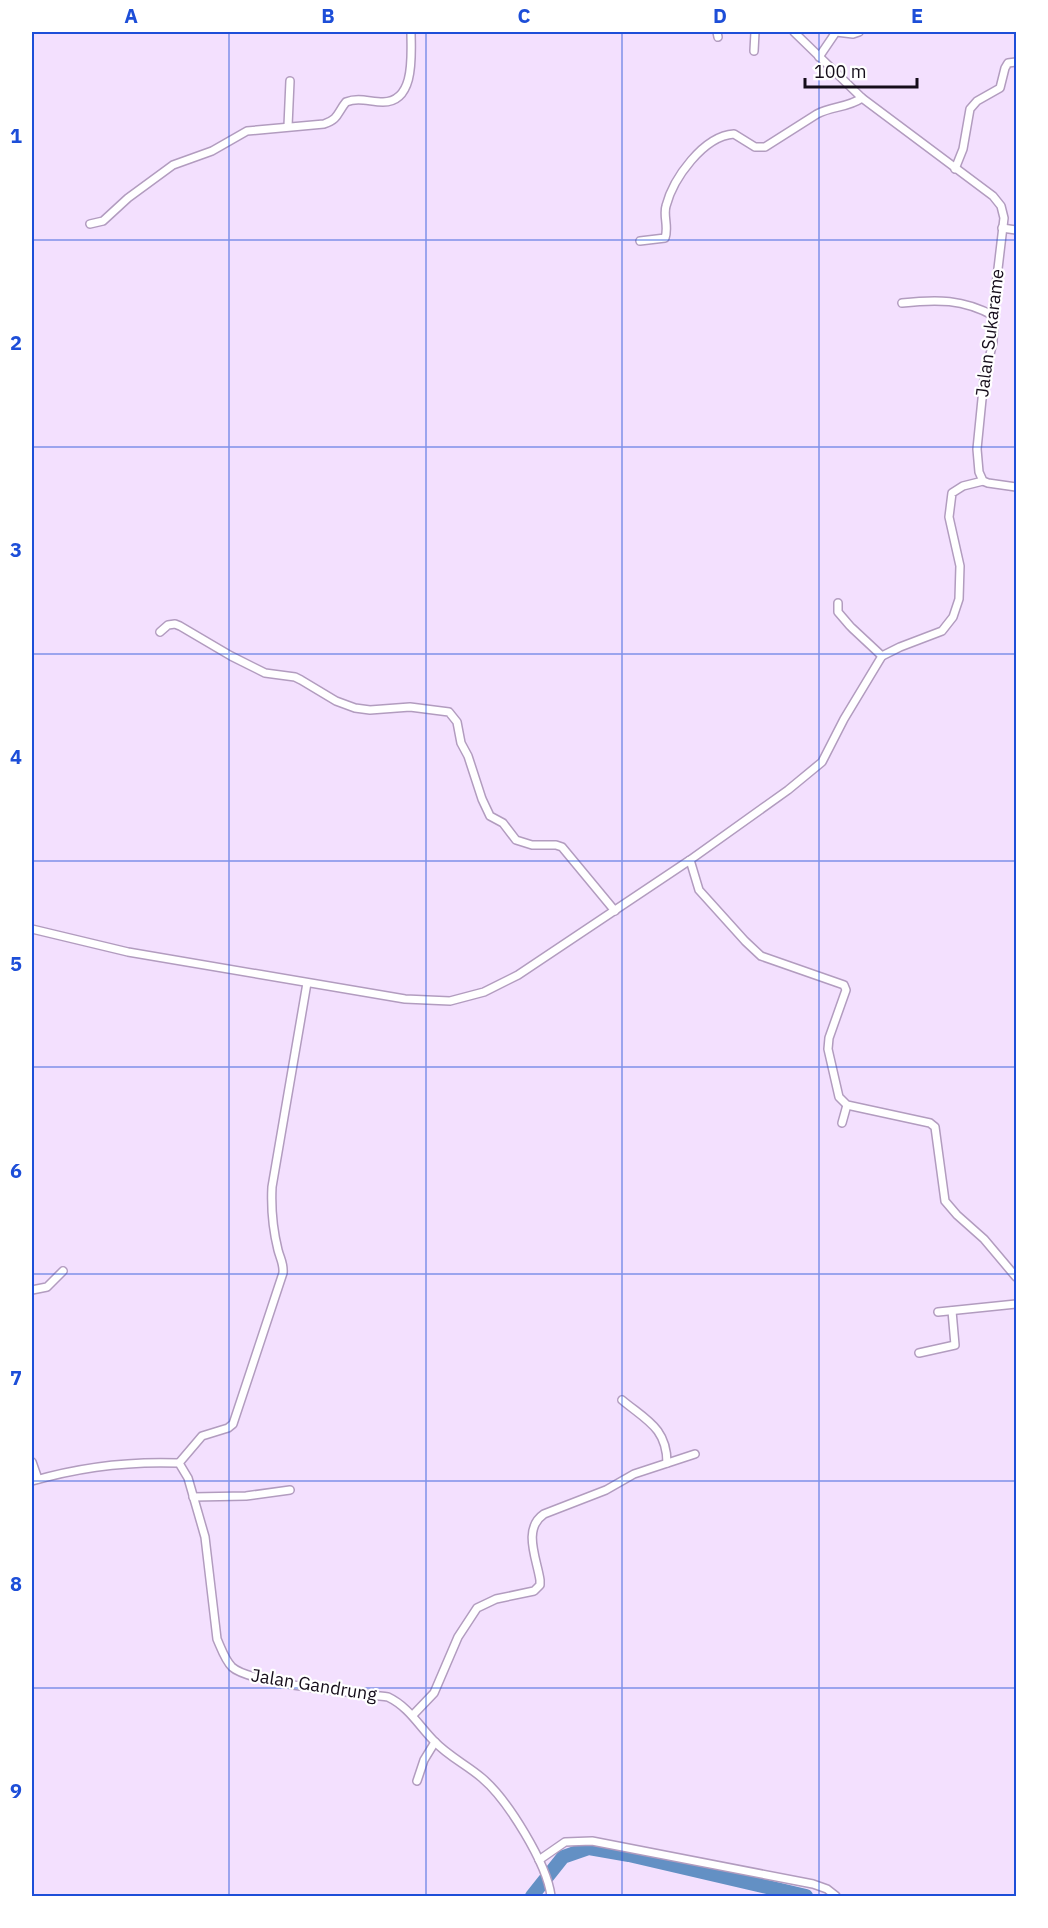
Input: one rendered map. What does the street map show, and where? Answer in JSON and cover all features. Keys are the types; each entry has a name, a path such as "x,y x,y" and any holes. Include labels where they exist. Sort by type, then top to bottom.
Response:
{"street":[{"path":"90,224 103,221 128,198 173,165 218,147 247,131 288,122 324,124 333,122 346,102 354,99 384,102 397,98 403,91 410,70 411,32"},
{"path":"754,51 755,32"},
{"name":"Jalan Sukarame","path":"794,32 862,98 996,198 1003,211 993,342 984,379 977,448 979,472 983,481"},
{"path":"819,57 836,32 854,34 859,32"},
{"path":"955,169 963,149 970,109 977,101 1000,88 1008,63 1017,62"},
{"path":"288,122 290,81"},
{"path":"640,242 665,238 668,223 666,207 676,183 690,163 708,144 734,134 755,147 765,147 824,110 852,105 862,98"},
{"path":"1002,228 1017,230"},
{"path":"903,303 961,302 994,316"},
{"path":"32,929 128,952 405,999 450,1001 484,992 518,975 690,860 788,790 822,762 844,719 882,656 900,646 942,631 953,617 959,599 960,566 949,517 952,493 969,483 983,481 1017,487"},
{"path":"838,603 838,612 882,656"},
{"path":"160,633 168,625 180,626 265,673 295,677 336,701 355,708 370,710 410,707 449,712 457,722 460,743 468,756 490,816 505,825 516,840 532,845 562,847 615,911"},
{"path":"690,860 699,890 761,956 844,985 846,990 829,1038 828,1049 838,1097 847,1105 923,1121 935,1127 945,1201 984,1239 1017,1277"},
{"path":"32,1462 35,1480 72,1470 124,1463 179,1463 202,1436 228,1428 233,1424 284,1273 272,1209 272,1187 307,983"},
{"path":"842,1123 847,1105"},
{"path":"32,1290 47,1287 63,1271"},
{"path":"938,1312 1017,1304"},
{"path":"919,1353 955,1345 952,1311"},
{"path":"622,1400 662,1434 667,1463"},
{"path":"412,1715 434,1693 458,1637 477,1608 496,1599 534,1591 540,1585 532,1532 538,1518 606,1490 634,1474 695,1454"},
{"name":"Jalan Gandrung","path":"179,1463 188,1478 205,1538 217,1638 232,1667 256,1679 388,1697 402,1705 435,1742 483,1778 500,1798 520,1827 540,1863 549,1884 551,1896"},
{"path":"193,1497 246,1496 290,1490"},
{"path":"417,1781 424,1760 435,1742"},
{"path":"540,1863 565,1842 592,1840 813,1884 836,1896"}],"waterway":[{"path":"532,1896 563,1857 589,1848 629,1855 806,1896"}]}
